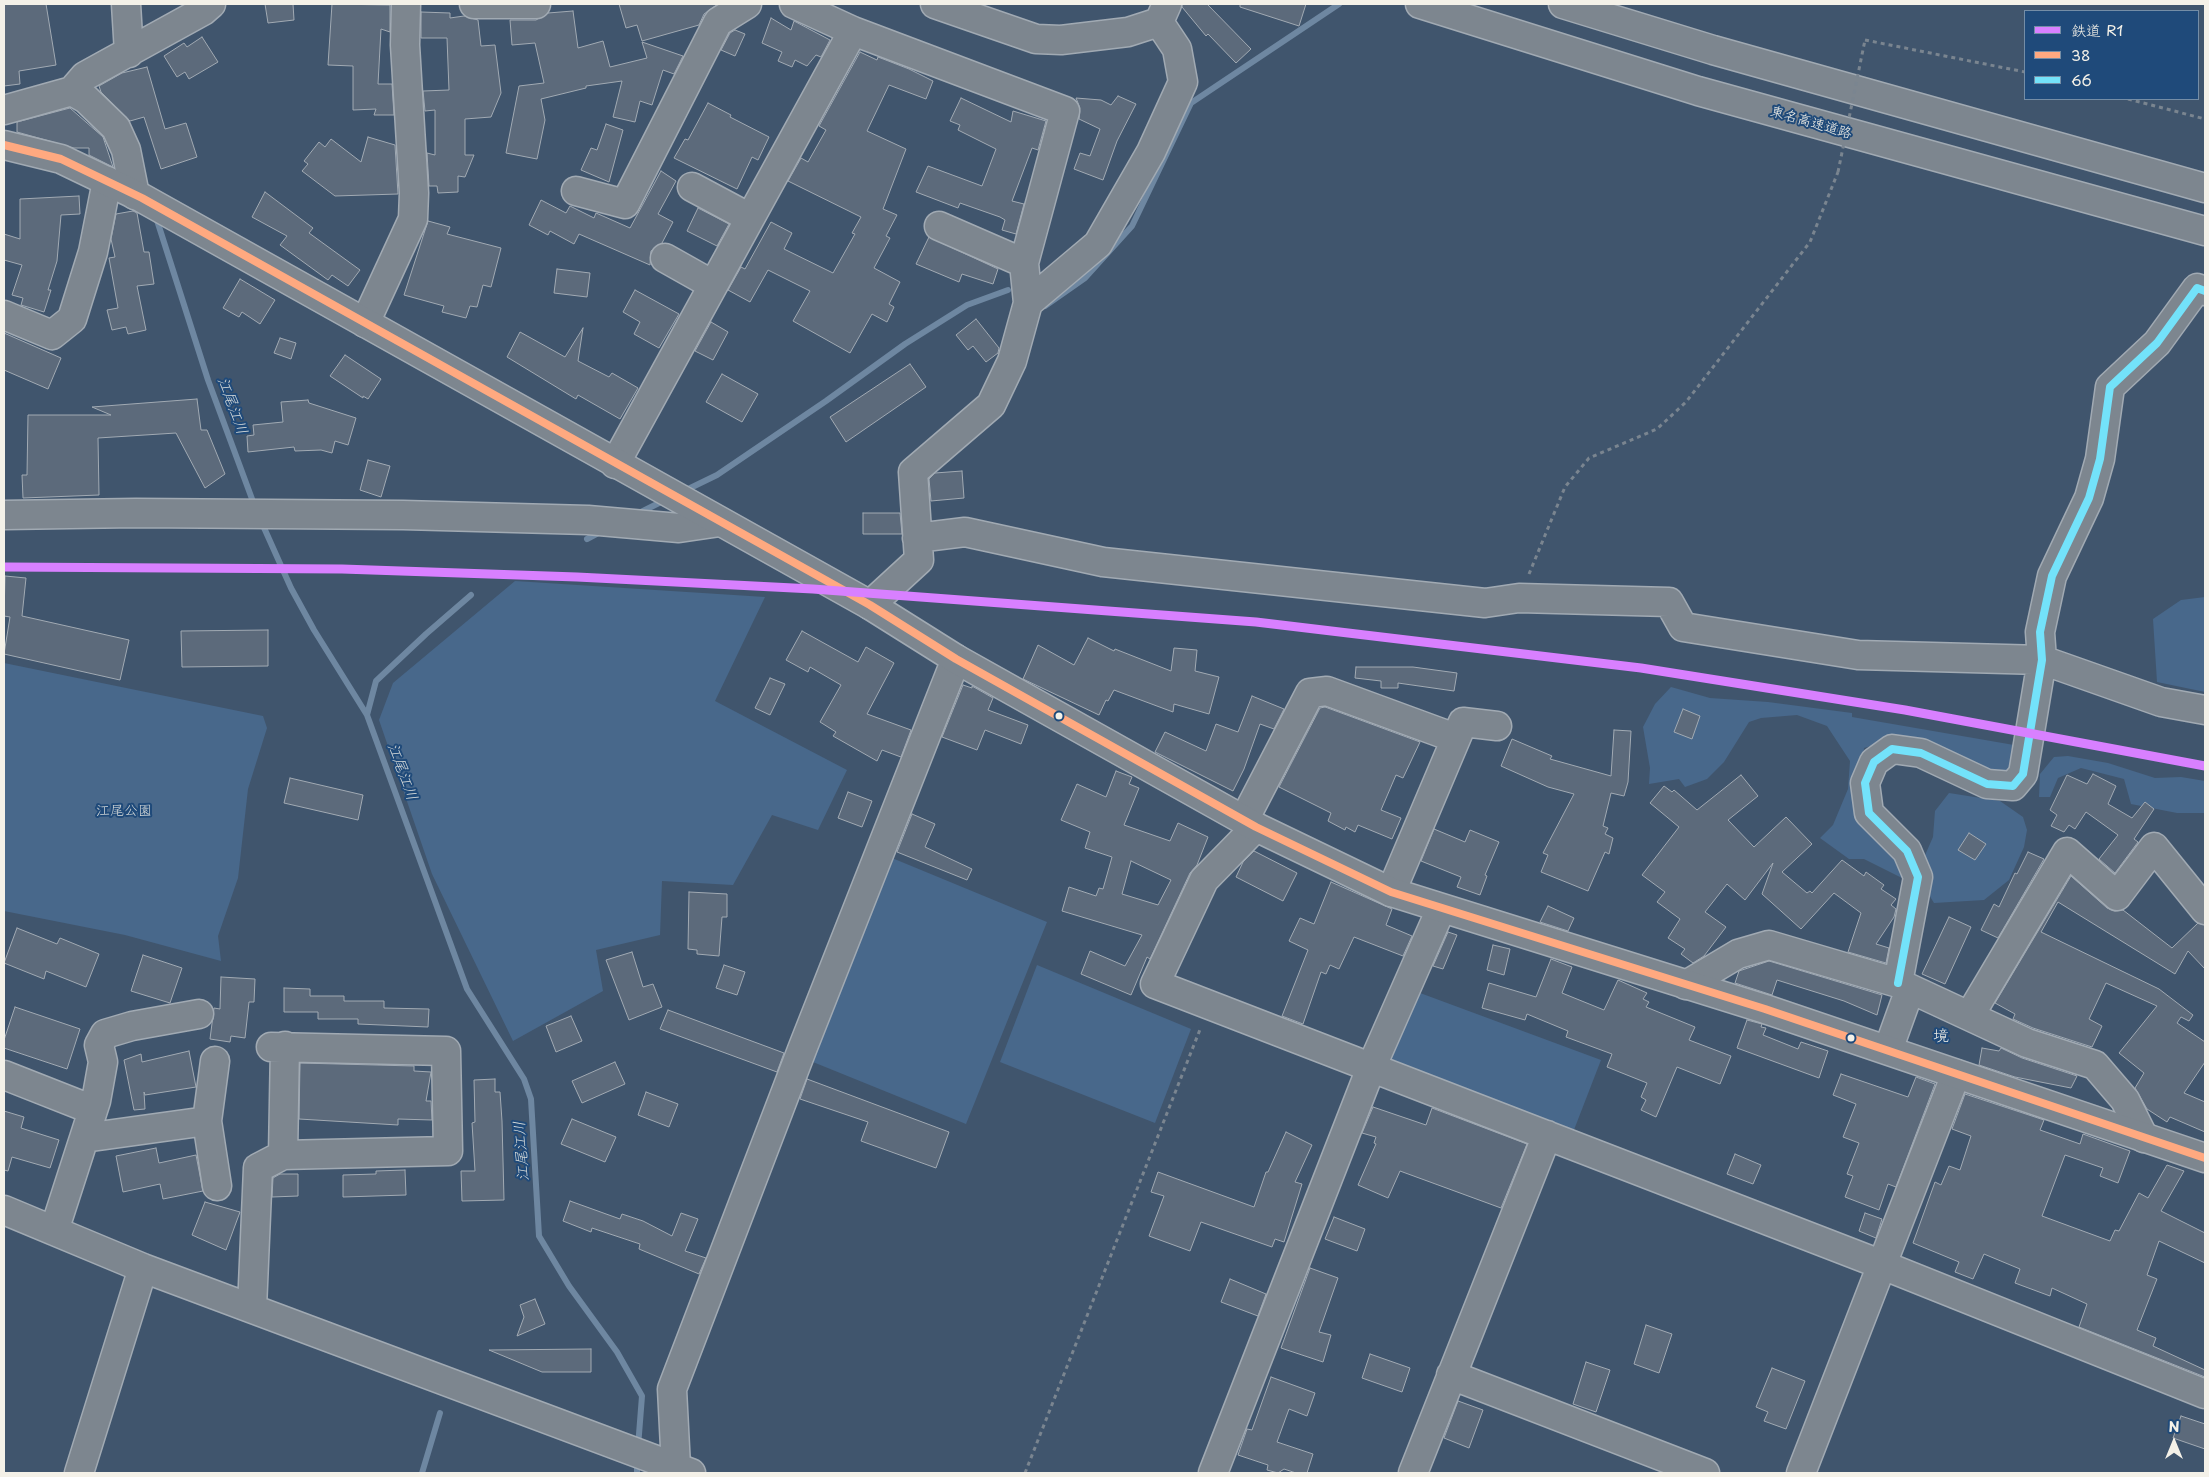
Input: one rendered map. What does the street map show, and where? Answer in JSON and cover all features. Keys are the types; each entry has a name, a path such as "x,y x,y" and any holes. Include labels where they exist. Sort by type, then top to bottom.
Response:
{"main road":[{"path":"126,4 129,53"},
{"path":"4,110 72,91 85,76 203,11 211,4"},
{"path":"365,323 413,219 414,193 405,45 406,4"},
{"path":"474,4 536,4"},
{"path":"576,191 625,204 718,22 748,4"},
{"path":"794,4 853,31 1064,111 1024,262 1028,303 1012,362 991,406 913,472 919,560 870,605"},
{"path":"935,4 1036,39 1061,40 1128,32 1163,13 1178,49 1183,82 1151,152 1098,244 1028,303"},
{"name":"東名高速道路","path":"1420,4 1708,94 2205,231"},
{"path":"1562,4 1714,50 2205,188"},
{"path":"615,464 853,31"},
{"path":"72,91 86,99 116,128 126,150 135,195"},
{"path":"4,145 61,159 135,195 870,605 956,659 1250,823 1391,892 1888,1050 2205,1158"},
{"path":"4,315 52,335 72,319 93,252 106,181"},
{"path":"692,188 750,218"},
{"path":"939,226 1024,262"},
{"path":"665,258 713,285"},
{"path":"1888,1050 1904,986 1918,877 1907,851 1869,813 1865,783 1874,762 1892,749 1920,753 1988,784 2013,786 2023,774 2041,668 2040,632 2052,576 2089,498 2100,459 2110,387 2157,343 2197,288 2205,291"},
{"path":"4,515 136,513 393,514 602,522 679,528 720,522"},
{"path":"917,538 965,532 1104,562 1485,603 1519,598 1670,602 1683,627 1858,655 2041,668 2161,702 2205,710"},
{"path":"4,1210 143,1268 677,1467 672,1389 803,1047 956,659"},
{"path":"1455,738 1327,691 1310,693 1250,823 1204,880 1155,984 1880,1264 2205,1394"},
{"path":"1391,892 1463,722 1497,726"},
{"path":"1970,1015 2067,852 2117,896 2154,847 2205,910"},
{"path":"1213,1473 1370,1068 1441,909"},
{"path":"1686,986 1738,954 1769,945 1904,986 1970,1015 2027,1044 2095,1065 2124,1100 2144,1138"},
{"path":"54,1231 93,1110 103,1062 99,1045 105,1034 132,1026 199,1014"},
{"path":"252,1308 258,1168 283,1155 448,1151 446,1051 278,1046 283,1155"},
{"path":"215,1061 207,1120 217,1186"},
{"path":"1801,1473 1880,1264 1956,1074"},
{"path":"4,1075 93,1110"},
{"path":"84,1138 207,1120"},
{"path":"1413,1473 1547,1134"},
{"path":"79,1473 143,1268"},
{"path":"1451,1375 1705,1473"}],"path":[{"path":"1519,598 1565,487 1589,458 1657,429 1686,402 1810,242 1838,172 1865,40 2024,72"},
{"path":"2132,100 2205,119"},
{"path":"1025,1473 1210,1006"}],"green space":[{"path":"515,581 765,597 715,701 847,770 818,830 772,815 733,885 662,881 660,935 596,950 603,991 513,1041 432,874 379,720 393,683"},
{"path":"2205,597 2205,692 2157,682 2153,619 2181,600"},
{"name":"江尾公園","path":"4,663 263,716 267,728 248,789 238,878 218,936 221,961 125,935 4,911"},
{"path":"1671,687 1710,698 1768,702 1852,713 1852,717 2014,745 2019,769 2016,783 1896,739 1864,748 1860,788 1908,870 1906,880 1864,859 1849,859 1820,838 1833,825 1848,789 1850,761 1827,726 1797,715 1761,718 1749,722 1724,762 1707,779 1685,787 1679,779 1649,784 1650,768 1643,727 1655,704"},
{"path":"2068,756 2108,763 2155,778 2181,777 2205,781 2205,813 2177,813 2131,804 2124,779 2081,768 2058,778 2050,797 2039,797 2040,774 2054,757"},
{"path":"1949,793 2000,801 2023,817 2027,830 2024,847 2009,880 1984,900 1934,903 1923,885 1922,862 1933,837 1935,811"},
{"path":"892,858 1047,922 966,1124 808,1060"},
{"path":"1037,965 1191,1029 1155,1123 1000,1062"},
{"path":"1412,990 1601,1060 1572,1135 1387,1063"}],"building":[{"path":"4,4 46,4 56,65 19,71 20,84 4,86"},
{"path":"265,4 293,4 294,20 268,23"},
{"path":"332,4 390,5 390,32 381,29 378,84 392,84 394,115 374,115 376,109 353,110 353,66 328,65"},
{"path":"619,4 718,4 704,14 699,25 642,41 637,25 626,28"},
{"path":"1182,4 1207,4 1251,49 1236,63 1208,34 1206,36 1182,7"},
{"path":"1240,4 1306,4 1299,26 1240,7"},
{"path":"573,11 578,48 603,41 610,67 647,58 642,42 683,56 674,74 663,70 652,105 640,101 635,122 613,117 622,81 586,86 586,88 541,99 545,120 537,159 506,153 519,86 544,83 535,43 512,45 510,20 536,20 548,13"},
{"path":"421,12 450,13 450,18 464,16 478,20 481,46 495,45 501,93 491,117 465,119 465,155 474,155 465,177 458,176 458,192 438,193 437,186 429,186 427,153 435,155 435,110 425,111 423,91 449,90 447,38 421,38"},
{"path":"771,18 791,30 794,21 830,40 821,57 816,55 807,66 795,60 792,67 778,61 782,52 762,43"},
{"path":"735,30 745,34 735,56 721,50 730,33"},
{"path":"202,37 218,62 189,79 185,72 177,77 164,56 184,43 187,47"},
{"path":"860,52 877,60 878,57 909,69 933,81 926,99 889,85 867,131 906,149 883,209 897,215 886,236 890,238 874,268 900,282 889,304 894,307 887,322 872,314 850,353 793,321 810,291 768,270 750,302 728,290 741,267 745,269 771,222 792,233 784,249 833,273 855,234 852,233 861,217 788,181 801,158 808,162 826,130 819,126"},
{"path":"147,67 165,129 186,123 197,157 161,169 144,117 130,121 101,92 99,86 122,73"},
{"path":"1118,96 1136,104 1117,141 1103,180 1074,169 1080,153 1090,156 1100,129 1079,119 1080,108 1076,98 1101,100 1111,105"},
{"path":"961,98 1011,122 1013,111 1046,121 1038,150 1032,148 1012,201 1024,204 1016,234 1002,230 1005,220 1000,217 960,203 958,208 916,192 928,166 982,186 996,149 958,130 960,125 950,121"},
{"path":"708,103 731,115 730,117 769,137 758,160 752,157 737,189 674,158 685,139 688,140"},
{"path":"70,108 103,137 113,167 89,155 89,148 74,148 17,132 17,122"},
{"path":"606,124 623,130 609,182 581,170 591,148 597,150"},
{"path":"368,137 395,145 398,194 335,196 302,171 308,164 304,161 319,142 325,147 331,139 361,162"},
{"path":"661,171 676,181 658,214 673,222 662,243 651,251 650,265 579,234 574,244 550,231 548,235 529,225 541,200 566,213 570,206 594,218 596,213 630,228"},
{"path":"265,192 313,228 309,233 360,270 348,286 332,275 328,280 280,245 287,236 252,217"},
{"path":"79,196 80,214 61,215 57,261 48,290 51,290 44,312 21,305 23,298 12,295 22,265 4,260 4,234 20,239 20,199"},
{"path":"698,208 729,224 717,246 687,231"},
{"path":"133,211 137,213 144,252 149,252 154,284 137,286 146,330 128,334 126,327 112,330 107,310 118,308 109,258 115,257 111,239 116,214"},
{"path":"428,221 450,227 447,234 501,248 491,287 483,285 477,307 470,306 466,318 442,312 444,306 404,295"},
{"path":"929,237 998,269 993,284 962,274 959,282 916,264"},
{"path":"557,269 590,273 587,297 554,293"},
{"path":"240,279 275,300 260,324 242,312 239,317 223,308"},
{"path":"635,290 679,314 659,348 634,334 640,322 623,312"},
{"path":"976,319 999,348 998,353 986,362 973,346 968,350 956,335"},
{"path":"711,322 728,332 713,360 695,351"},
{"path":"583,328 578,361 609,377 612,373 638,388 620,419 578,395 576,399 507,357 520,332 565,357"},
{"path":"4,333 61,358 48,389 4,370"},
{"path":"280,338 296,343 291,359 274,353"},
{"path":"345,355 381,379 368,399 363,396 363,398 330,376"},
{"path":"910,364 926,387 846,442 830,417"},
{"path":"722,374 758,394 742,422 706,402"},
{"path":"197,399 201,430 207,430 225,474 205,488 176,433 98,438 99,495 23,498 22,475 27,475 28,415 111,415 92,407"},
{"path":"308,400 309,403 356,418 348,445 335,441 332,453 321,450 295,451 294,447 248,452 247,436 254,435 253,425 283,422 281,402"},
{"path":"368,460 390,466 381,497 360,490"},
{"path":"962,471 964,498 931,501 929,479 935,473"},
{"path":"863,513 900,513 902,534 863,534"},
{"path":"5,576 26,578 22,616 129,640 120,680 4,654 10,617 4,616"},
{"path":"268,630 268,666 182,667 181,631"},
{"path":"802,631 858,662 866,647 894,663 867,714 911,730 901,757 882,750 877,761 833,736 836,732 820,722 841,685 810,667 808,672 786,660"},
{"path":"1088,638 1114,651 1115,649 1171,671 1174,648 1197,650 1195,671 1219,677 1209,714 1174,704 1173,712 1114,690 1108,701 1106,700 1099,715 1023,679 1038,645 1074,665"},
{"path":"1356,667 1413,667 1457,673 1454,691 1398,683 1398,688 1381,688 1381,681 1355,678"},
{"path":"770,678 785,684 770,715 755,708"},
{"path":"963,685 972,688 972,686 993,698 988,710 1028,725 1021,744 985,730 977,750 942,737"},
{"path":"1252,696 1284,709 1274,729 1260,724 1244,769 1233,791 1155,752 1165,732 1206,751 1216,724 1238,732"},
{"path":"1325,707 1420,742 1403,778 1396,775 1381,810 1401,818 1392,839 1358,825 1355,832 1346,827 1345,830 1328,821 1331,813 1279,787 1320,708"},
{"path":"1683,709 1700,716 1692,739 1674,732"},
{"path":"1614,730 1631,731 1628,782 1624,796 1611,793 1603,826 1608,828 1605,834 1613,838 1609,854 1605,852 1588,891 1541,872 1548,855 1543,853 1574,794 1548,787 1501,766 1512,739 1552,756 1550,759 1611,776"},
{"path":"1116,771 1132,777 1129,784 1139,788 1124,825 1170,841 1178,823 1208,837 1197,865 1190,873 1150,959 1147,957 1131,995 1081,974 1090,951 1125,966 1142,935 1062,911 1069,887 1096,896 1099,888 1103,889 1112,857 1085,848 1090,832 1061,820 1077,784 1106,797","holes":["1131,861 1171,880 1158,905 1122,894"]},
{"path":"2093,774 2116,786 2108,804 2132,818 2145,802 2154,809 2134,839 2138,842 2115,873 2099,859 2118,835 2086,812 2075,829 2069,825 2064,832 2051,826 2057,815 2050,810 2067,775 2087,784"},
{"path":"1741,775 1758,796 1728,820 1754,847 1786,817 1812,844 1782,872 1807,893 1810,891 1812,893 1842,860 1864,876 1866,872 1884,885 1881,889 1896,899 1891,905 1896,909 1894,917 1876,944 1889,948 1886,963 1848,952 1861,913 1834,893 1801,929 1762,894 1773,863 1745,900 1727,884 1705,912 1726,927 1704,956 1693,963 1681,954 1685,949 1668,938 1680,919 1657,902 1665,892 1642,875 1679,827 1650,803 1664,786 1672,792 1674,790 1697,810"},
{"path":"290,778 363,795 358,820 284,803"},
{"path":"848,792 872,801 862,827 838,818"},
{"path":"912,814 935,824 925,847 972,869 967,880 897,852"},
{"path":"1434,829 1465,842 1470,830 1499,842 1485,875 1487,876 1480,895 1457,887 1461,877 1421,861"},
{"path":"1969,833 1986,844 1975,860 1958,850"},
{"path":"1254,851 1297,873 1283,901 1236,877 1243,862"},
{"path":"2028,852 2044,859 1998,938 1981,930 1994,904 1999,907 2015,873 2017,874"},
{"path":"2071,876 2107,908 2115,911 2123,910 2172,948 2198,923 2205,925 2205,969 2188,951 2175,974 2058,902 2041,932 2159,989 2193,1015 2189,1021 2181,1017 2177,1023 2205,1042 2205,1062 2184,1093 2205,1102 2205,1132 2170,1117 2167,1122 2147,1109 2135,1088 2144,1073 2119,1053 2157,1006 2106,983 2089,1019 2102,1026 2092,1047 2033,1028 2013,1019 2015,1014 1995,1003"},
{"path":"1331,882 1392,909 1386,925 1412,936 1403,956 1354,937 1339,969 1330,965 1326,974 1321,972 1303,1024 1282,1016 1308,950 1289,941 1300,918 1314,924"},
{"path":"689,892 727,894 727,917 722,917 719,956 697,954 697,950 688,949"},
{"path":"1548,906 1574,918 1568,931 1540,922"},
{"path":"1949,917 1971,927 1945,984 1922,974"},
{"path":"17,928 57,944 60,938 99,954 86,987 46,971 44,979 4,963"},
{"path":"1448,932 1457,935 1443,969 1433,966"},
{"path":"1493,945 1510,949 1504,975 1487,970"},
{"path":"632,952 643,987 653,984 662,1007 629,1020 606,960"},
{"path":"143,955 182,968 170,1003 131,991"},
{"path":"1551,959 1572,967 1562,993 1604,1010 1618,980 1647,993 1643,999 1649,1002 1646,1007 1695,1027 1689,1040 1731,1056 1720,1084 1677,1067 1656,1117 1641,1110 1646,1100 1641,1097 1647,1083 1607,1067 1612,1054 1566,1037 1568,1031 1527,1014 1525,1020 1482,1008 1489,983 1536,997"},
{"path":"1769,961 1882,995 1877,1015 1844,1001 1777,980 1772,995 1735,983 1739,971"},
{"path":"724,965 745,972 737,995 716,988"},
{"path":"221,977 255,979 254,1002 249,1002 245,1038 231,1036 230,1042 210,1039 214,1008 220,1009"},
{"path":"284,988 310,989 310,996 344,996 344,1001 384,1001 384,1008 429,1009 428,1027 358,1024 358,1019 318,1019 318,1012 284,1012"},
{"path":"15,1007 80,1029 67,1069 4,1048 4,1040"},
{"path":"668,1010 784,1053 777,1072 660,1029"},
{"path":"571,1016 582,1041 556,1052 546,1026"},
{"path":"1747,1020 1762,1024 1761,1027 1766,1028 1763,1035 1798,1049 1801,1042 1828,1051 1819,1078 1737,1048"},
{"path":"1982,1048 1999,1051 2001,1048 2022,1058 2077,1076 2071,1088 2015,1077 1979,1065"},
{"path":"189,1051 196,1087 145,1095 144,1092 145,1109 134,1110 124,1060 141,1054 142,1062"},
{"path":"615,1062 625,1084 582,1103 572,1081"},
{"path":"300,1063 414,1066 414,1071 431,1072 426,1101 431,1101 432,1120 398,1119 398,1125 299,1119"},
{"path":"1841,1074 1908,1097 1916,1077 1935,1084 1896,1187 1888,1184 1879,1210 1845,1197 1853,1176 1847,1174 1859,1143 1843,1137 1856,1104 1833,1095"},
{"path":"495,1079 495,1092 500,1092 504,1200 462,1201 461,1171 475,1171 472,1123 475,1122 474,1080"},
{"path":"807,1079 949,1132 936,1168 861,1141 868,1122 800,1099"},
{"path":"646,1092 678,1104 669,1127 638,1115"},
{"path":"1965,1094 2044,1120 2040,1130 2080,1144 2083,1134 2130,1151 2118,1183 2100,1176 2103,1168 2065,1155 2042,1216 2110,1241 2115,1230 2119,1231 2139,1193 2148,1198 2167,1165 2184,1171 2161,1211 2205,1233 2205,1263 2159,1241 2147,1275 2157,1279 2137,1330 2156,1338 2153,1346 2205,1370 2205,1377 2079,1327 2087,1304 2052,1288 2050,1296 2015,1283 2020,1269 1984,1254 1973,1279 1955,1272 1959,1262 1913,1243 1935,1182 1941,1185 1949,1166 1960,1170 1971,1136 1952,1129"},
{"path":"1373,1107 1426,1125 1432,1108 1527,1144 1501,1208 1400,1171 1388,1198 1358,1185 1376,1144 1374,1143 1376,1137 1362,1133"},
{"path":"4,1111 24,1117 21,1128 59,1140 50,1168 12,1157 8,1171 4,1170"},
{"path":"572,1119 616,1137 605,1162 561,1144"},
{"path":"1286,1132 1312,1145 1295,1182 1302,1184 1284,1242 1275,1239 1272,1247 1201,1222 1190,1251 1149,1236 1164,1196 1151,1192 1158,1172 1254,1207 1266,1172 1268,1172"},
{"path":"156,1148 159,1163 196,1155 203,1191 163,1199 160,1184 123,1192 116,1156"},
{"path":"1735,1154 1761,1165 1753,1184 1727,1174"},
{"path":"405,1170 406,1195 343,1197 343,1175 376,1174 376,1171"},
{"path":"280,1174 298,1174 298,1196 272,1197 273,1178"},
{"path":"570,1201 620,1219 622,1214 643,1221 672,1236 681,1213 698,1219 685,1251 706,1258 699,1274 639,1249 640,1244 592,1228 591,1232 563,1221"},
{"path":"205,1202 240,1212 226,1250 192,1235"},
{"path":"1865,1213 1882,1219 1876,1238 1859,1231"},
{"path":"1334,1217 1365,1229 1357,1251 1325,1239"},
{"path":"1310,1268 1338,1278 1319,1332 1331,1335 1323,1362 1281,1348"},
{"path":"1230,1279 1266,1294 1258,1316 1221,1302"},
{"path":"535,1299 545,1324 517,1336 524,1317 520,1305"},
{"path":"1646,1325 1672,1334 1659,1373 1634,1364"},
{"path":"591,1349 591,1372 542,1372 489,1350"},
{"path":"1370,1354 1410,1368 1402,1392 1362,1378"},
{"path":"1586,1362 1610,1370 1596,1412 1573,1404"},
{"path":"1772,1368 1805,1381 1786,1429 1764,1421 1768,1412 1756,1407"},
{"path":"1271,1377 1315,1393 1307,1416 1289,1409 1277,1442 1313,1454 1307,1473 1296,1473 1284,1469 1278,1473 1267,1470 1268,1465 1238,1455 1247,1429 1252,1430"},
{"path":"1458,1401 1483,1410 1469,1448 1444,1438"},
{"path":"2181,1416 2205,1424 2205,1449 2173,1438"}],"waterway":[{"path":"1045,306 1085,278 1132,226 1191,103 1339,4"},
{"name":"江尾江川","path":"155,214 208,380 255,507"},
{"path":"682,492 717,475 826,401 905,344 967,305 1008,290"},
{"path":"635,515 667,499"},
{"name":"江尾江川","path":"261,521 291,588 314,630 367,715 467,989 524,1079 531,1099 539,1236 569,1286 617,1352 642,1396 638,1447"},
{"path":"587,539 602,531"},
{"path":"367,715 376,681 471,595"},
{"path":"422,1473 440,1413"},
{"name":"江尾江川","path":"637,1460 637,1473"}],"rail line":[{"name":"R1","path":"4,567 342,569 577,577 813,589 1256,622 1641,668 1905,710 2205,766"}],"transit line":[{"name":"38","path":"4,145 61,159 142,198 870,605 956,659 1256,827 1391,892 1765,1009 2205,1158"},
{"name":"66","path":"1898,983 1918,877 1907,851 1869,813 1865,783 1874,762 1892,749 1921,753 1987,784 2013,786 2023,774 2042,660 2040,632 2052,576 2089,498 2100,459 2110,387 2157,343 2197,288 2205,291"}],"district":[{"name":"境","path":"1941,1037"}]}
